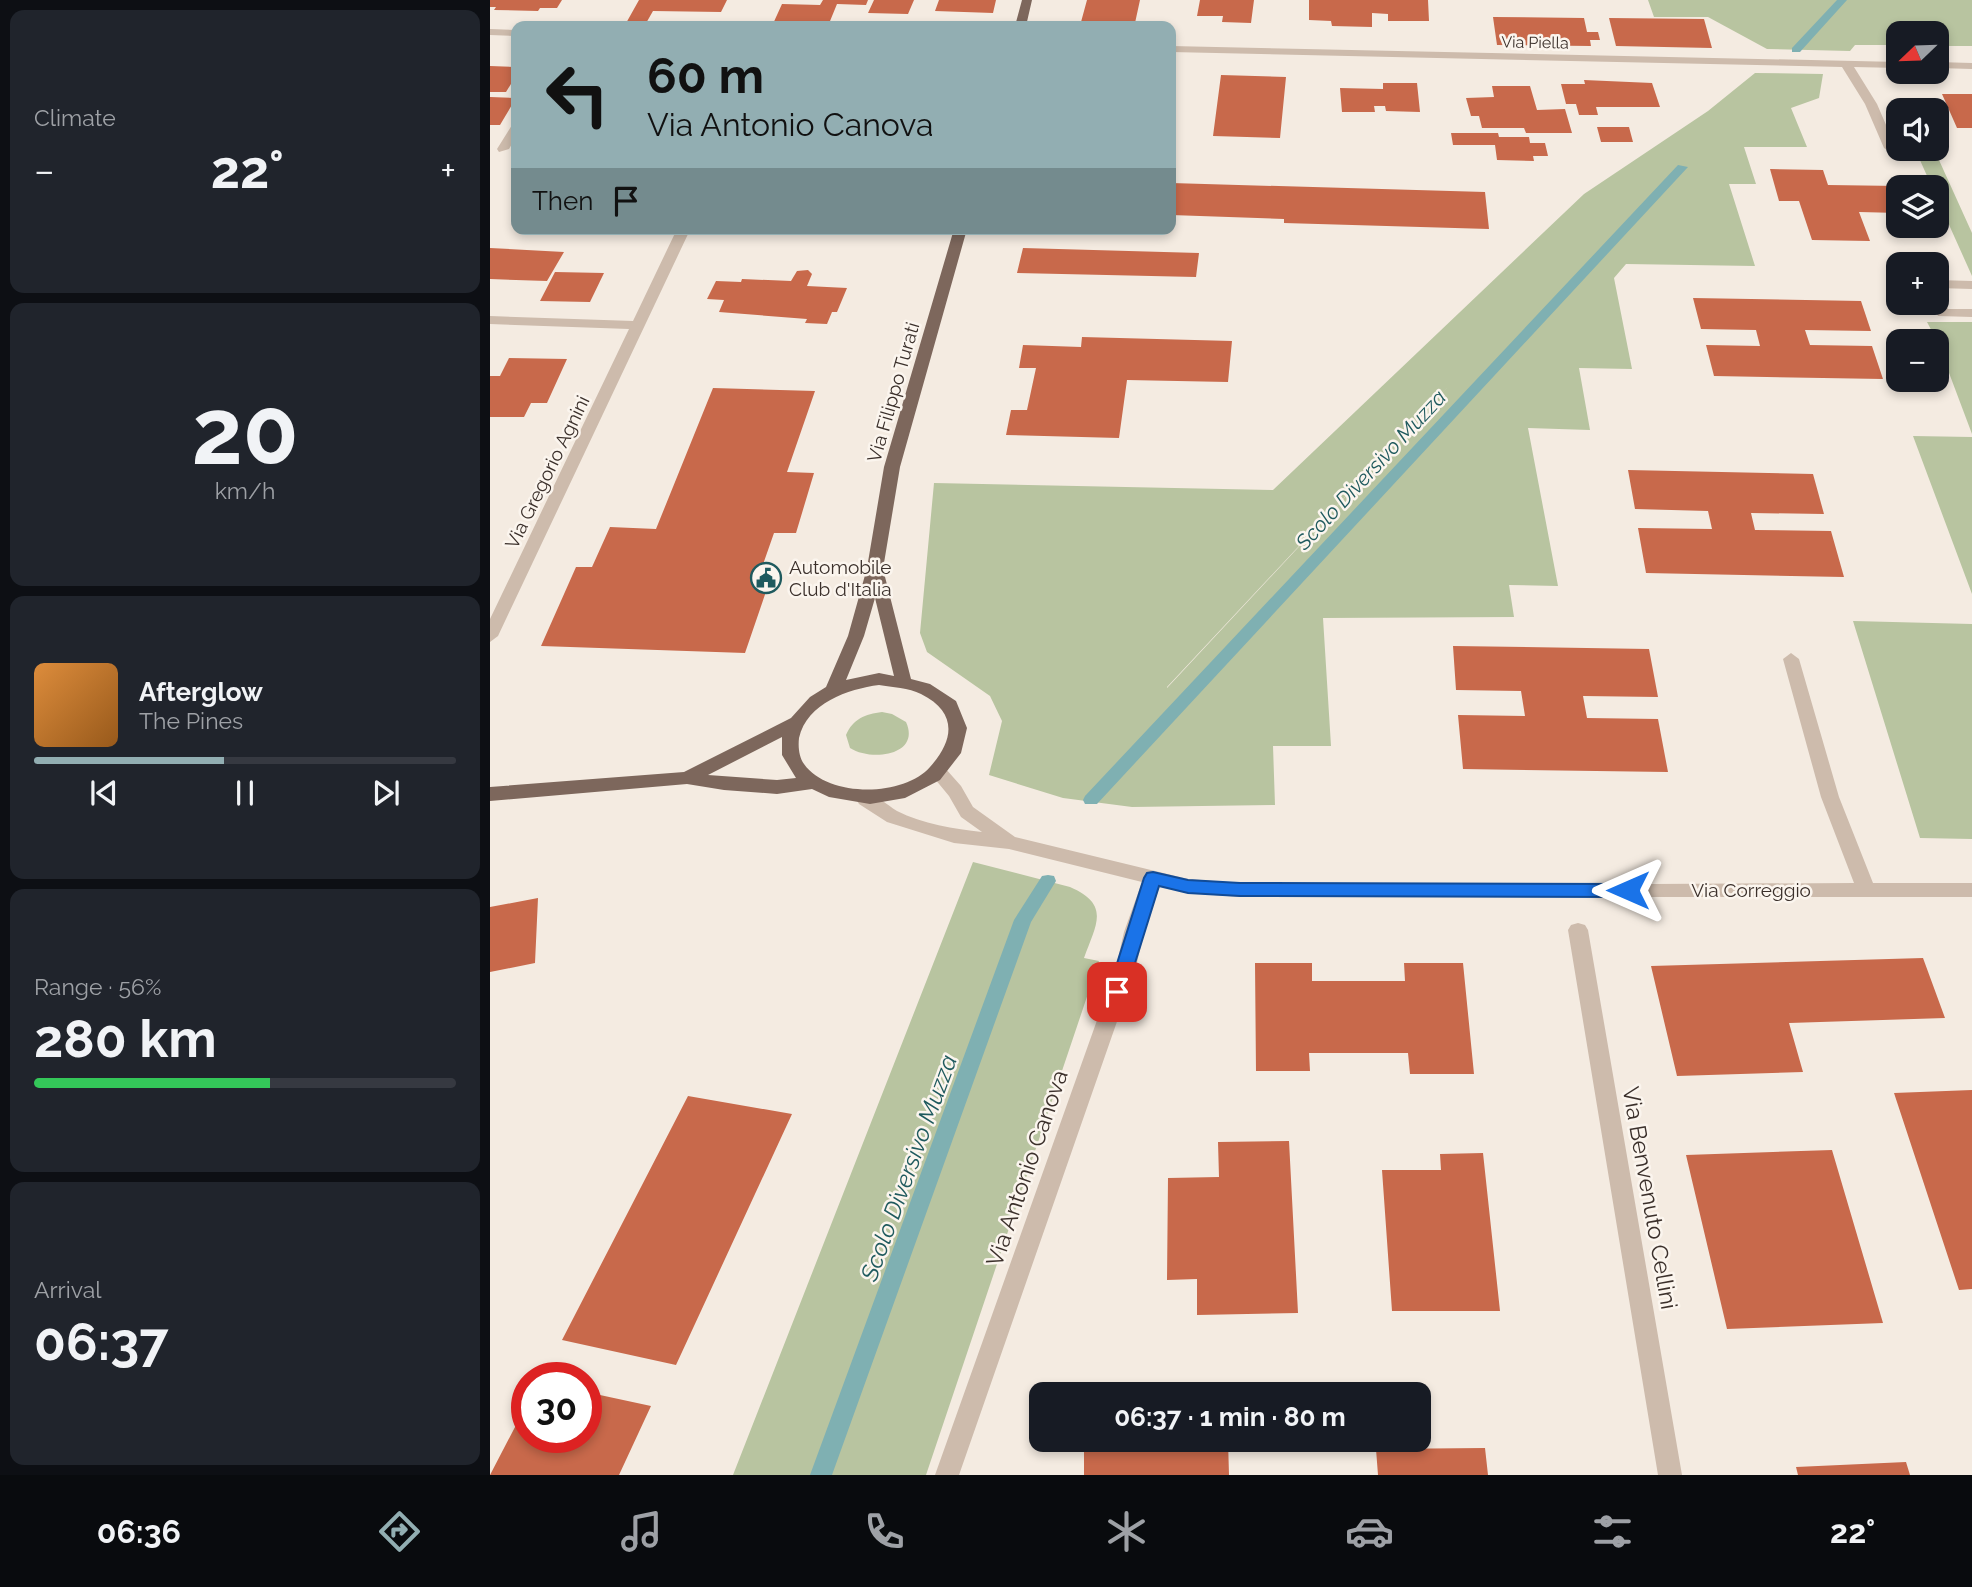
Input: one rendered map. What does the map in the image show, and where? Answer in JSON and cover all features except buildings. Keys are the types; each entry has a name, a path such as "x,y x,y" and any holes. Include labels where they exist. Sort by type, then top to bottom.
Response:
{"main road":[{"path":"1021,21 1027,0"},
{"name":"Via Filippo Turati","path":"833,691 856,636 875,568 892,467 959,235"},
{"name":"Via Filippo Turati","path":"875,568 903,680"},
{"path":"903,680 927,687 946,699 957,716 960,735 953,755 939,773 918,787 893,795 865,799 810,783 797,770 790,755 790,739 796,723 811,705 833,691 856,682 903,680"},
{"path":"687,778 796,723"},
{"path":"490,794 687,778 724,785 777,787 810,783"}],"street":[{"path":"490,32 511,33"},
{"name":"Via Piella","path":"1176,49 1886,65"},
{"path":"1845,64 1871,104 1886,139"},
{"path":"1950,65 1972,66"},
{"path":"503,149 511,136"},
{"name":"Via Gregorio Agnini","path":"490,636 681,235"},
{"path":"1949,284 1972,285"},
{"path":"1949,313 1972,313"},
{"path":"490,320 638,325"},
{"path":"1791,659 1829,797 1866,890"},
{"path":"939,773 955,791 967,813 1009,842"},
{"path":"865,799 893,817 954,836 1009,842"},
{"name":"Via Correggio","path":"1009,842 1188,887 1240,890 1972,890"},
{"name":"Via Antonio Canova","path":"947,1475 1126,967 1134,932 1153,878"},
{"name":"Via Benvenuto Cellini","path":"1578,929 1670,1475"}],"green space":[{"path":"1648,0 1972,0 1972,46 1950,46 1950,21 1886,21 1886,45 1855,45 1850,51 1767,49 1708,17 1654,17"},
{"path":"1755,73 1823,74 1819,98 1791,108 1807,147 1744,147 1756,184 1729,184 1755,266 1626,264 1614,278 1632,369 1579,368 1590,430 1528,428 1558,586 1509,585 1514,617 1323,618 1331,746 1273,746 1275,805 1132,807 1063,798 989,775 1002,721 990,696 927,652 920,633 934,483 1273,490 1584,194 1708,111","holes":["1461,373 1167,688 1167,687"]},
{"path":"1920,161 1939,161 1946,175 1927,175"},
{"path":"1949,182 1972,233 1972,276 1949,225"},
{"path":"1927,322 1972,322 1972,434 1949,373 1949,329 1931,329"},
{"path":"1913,436 1972,437 1972,594"},
{"path":"1853,621 1972,624 1972,839 1920,838"},
{"path":"882,712 906,722 909,733 907,742 892,753 881,755 850,748 846,735 852,725 865,716"},
{"path":"973,862 1070,887 1083,894 1096,908 1097,916 1084,958 1099,961 926,1475 733,1475"}],"waterway":[{"name":"Scolo Diversivo Muzza","path":"1796,50 1842,0"},
{"name":"Scolo Diversivo Muzza","path":"1091,800 1682,167"},
{"name":"Scolo Diversivo Muzza","path":"821,1475 1023,920 1048,881"}],"place":[{"name":"Automobile Club d'Italia","path":"766,578"}],"route":[{"path":"1117,992 1153,878 1188,887 1240,890 1628,890"}]}
